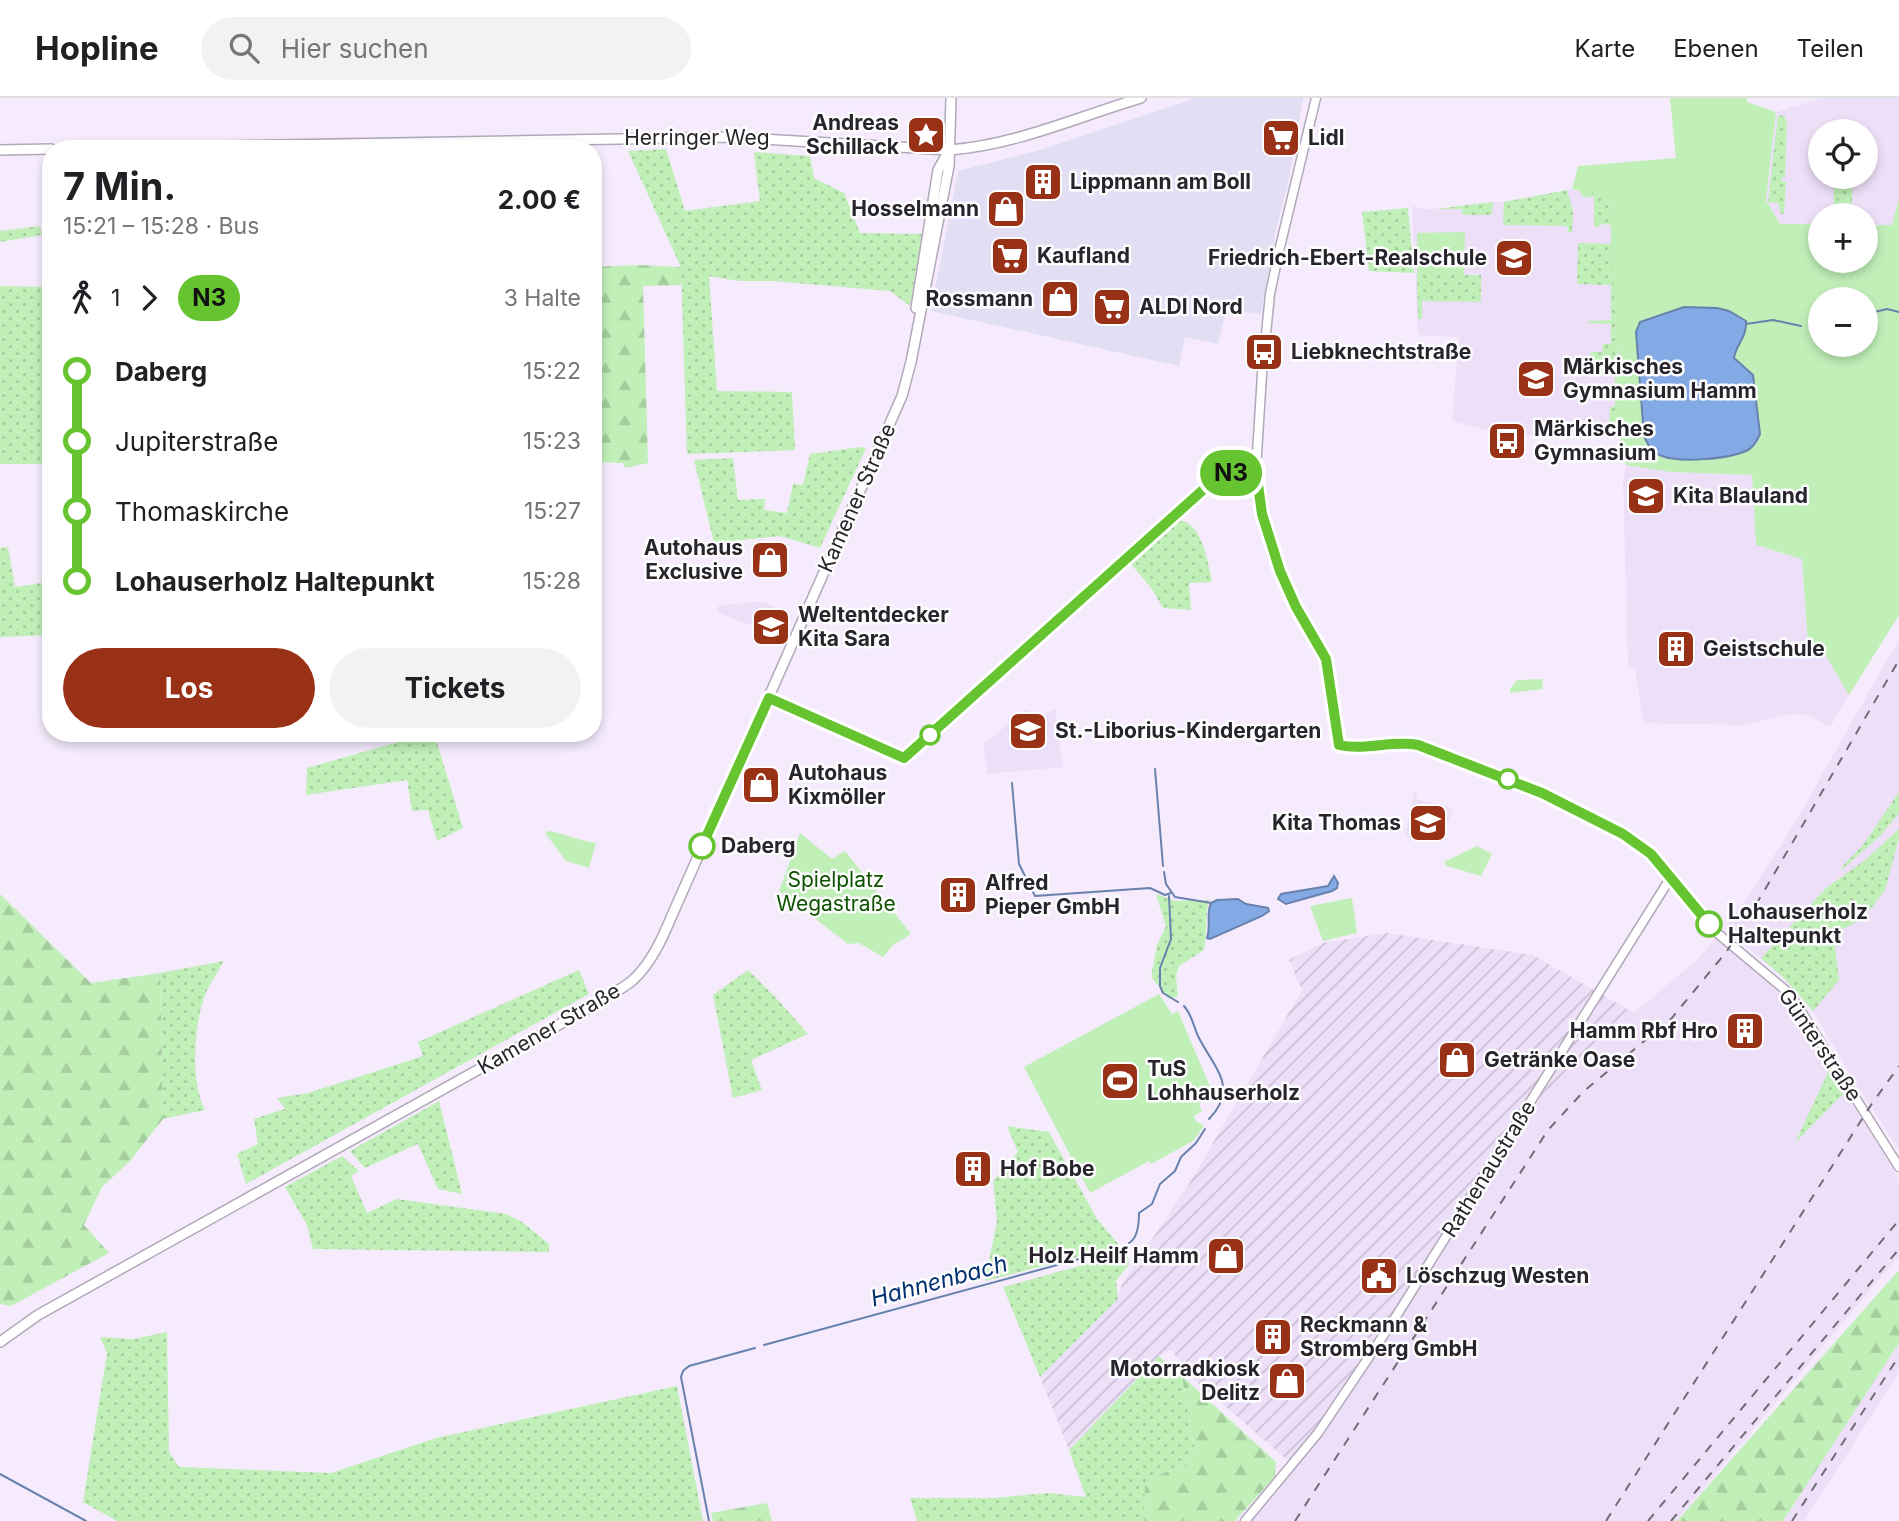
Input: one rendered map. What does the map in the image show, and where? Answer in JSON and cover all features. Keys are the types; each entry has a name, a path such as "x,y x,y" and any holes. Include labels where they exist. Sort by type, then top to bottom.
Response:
{"main road":[{"name":"Kamener Straße","path":"0,1342 38,1315 587,1009 622,988 639,974 657,947 902,396 949,166 951,98"},
{"name":"Herringer Weg","path":"563,140 728,137 949,150 978,148 1003,143 1140,98"},
{"path":"0,150 42,149"}],"street":[{"name":"Günterstraße","path":"1317,98 1270,294 1256,470 1262,514 1280,571 1296,607 1326,659 1339,745 1418,745 1542,793 1633,840 1651,854 1723,939 1780,985 1796,1002 1899,1167"},
{"name":"Rathenaustraße","path":"1245,1521 1318,1433 1395,1318 1671,877"}],"shaded area":[{"path":"1196,98 1303,98 1261,314 1225,314 1218,344 1185,337 1179,366 931,311 958,171 1040,150"},
{"path":"1823,98 1899,98 1899,198 1892,226 1878,225 1878,203 1808,203 1808,224 1780,224 1766,200 1776,112"},
{"path":"1572,189 1610,195 1620,438 1550,434 1511,436 1452,421 1459,337 1418,335 1412,206 1462,209 1492,215 1493,202"},
{"path":"1626,465 1671,472 1752,475 1756,545 1802,559 1808,643 1826,656 1849,695 1830,727 1808,715 1791,714 1742,725 1643,723 1635,668 1628,667 1623,480"},
{"name":"Weltentdecker Kita Sara","path":"765,602 792,616 784,637 718,613 718,606"},
{"path":"1899,639 1899,1150 1813,1011 1785,979 1724,928 1793,826"},
{"name":"St.-Liborius-Kindergarten","path":"1055,708 1063,767 987,774 983,744 1027,709 1037,719"},
{"name":"Kita Thomas","path":"1414,792 1417,793 1416,799 1453,808 1442,843 1405,837"},
{"path":"1387,933 1533,955 1634,1013 1534,1104 1395,1324 1295,1467 1195,1380 1171,1350 1159,1356 1069,1450 1040,1377 1118,1299 1122,1284 1189,1184 1302,990 1289,960 1322,943"},
{"path":"1715,939 1775,988 1794,1009 1899,1179 1899,1256 1676,1521 1249,1521 1295,1467 1395,1324 1534,1104 1696,961"},
{"path":"1899,1343 1899,1373 1804,1521 1783,1521"}],"green space":[{"path":"1670,98 1747,98 1747,102 1776,112 1766,200 1780,224 1808,224 1808,273 1878,273 1878,225 1892,225 1899,198 1899,615 1849,695 1826,656 1808,643 1802,559 1756,545 1752,475 1671,472 1626,465 1620,438 1610,196 1572,189 1578,166 1676,158"},
{"path":"1778,115 1785,116 1787,121 1785,177 1782,177 1782,181 1786,182 1784,214 1781,214 1778,203 1768,202"},
{"path":"666,149 685,211 760,201 754,152 810,156 814,178 844,193 860,233 922,234 910,306 890,291 773,281 739,281 709,276 717,391 792,392 795,450 687,454 681,267 628,151"},
{"path":"1834,189 1852,189 1852,203 1833,203"},
{"path":"1567,190 1573,211 1572,232 1568,232 1567,226 1503,225 1504,202"},
{"path":"1578,190 1610,191 1620,427 1609,427 1610,407 1615,406 1615,375 1591,375 1591,352 1602,352 1603,344 1611,344 1611,324 1588,321 1611,320 1611,285 1577,284 1578,243 1611,244 1611,225 1600,224 1599,227 1594,227 1594,197 1584,197"},
{"path":"1493,202 1492,215 1466,215 1462,214 1462,209 1435,209"},
{"path":"1408,208 1414,273 1369,271 1362,212"},
{"path":"40,226 42,235 0,242 0,231"},
{"path":"1465,232 1464,275 1417,275 1417,233"},
{"path":"602,267 681,267 681,285 643,286 648,463 625,468 623,463 602,462"},
{"path":"1417,275 1481,275 1481,302 1422,301 1422,319 1418,319"},
{"path":"0,286 42,287 42,464 0,464"},
{"path":"866,448 820,548 780,536 714,543 694,460 733,458 738,500 765,499 764,510 787,513 793,484 803,485 810,454"},
{"path":"1179,520 1187,522 1198,535 1212,582 1189,583 1191,610 1163,608 1152,589 1130,563"},
{"path":"8,547 15,587 42,583 42,635 0,637 0,548"},
{"path":"1542,679 1543,689 1510,693 1517,680"},
{"path":"398,742 437,742 463,828 437,841 428,810 412,811 407,780 306,795 307,768"},
{"path":"1899,792 1899,813 1882,834 1841,868 1863,845"},
{"path":"1899,829 1885,890 1862,920 1842,929 1835,947 1839,980 1813,1011 1785,979 1761,958 1826,888 1864,861"},
{"path":"549,831 596,843 589,868 566,861 545,833"},
{"name":"Spielplatz Wegastraße","path":"800,833 832,859 845,851 911,934 893,945 883,957 859,943 848,944 779,891"},
{"path":"1477,846 1492,854 1481,876 1447,866 1444,862"},
{"path":"0,894 91,983 160,973 163,1119 130,1161 102,1187 84,1225 109,1253 11,1306 0,1304"},
{"path":"1156,894 1176,901 1209,900 1204,950 1179,966 1176,976 1178,996 1169,999 1151,977 1157,945 1166,926"},
{"path":"1352,898 1357,933 1323,941 1310,906"},
{"path":"224,961 205,995 196,1037 197,1084 205,1110 163,1119 160,973"},
{"path":"579,970 589,994 246,1184 237,1154 258,1144 254,1119 285,1109 277,1098 308,1093 423,1056 418,1042"},
{"path":"748,970 808,1034 751,1060 762,1090 733,1098 713,995"},
{"name":"TuS Lohhauserholz","path":"1159,994 1172,1014 1178,1011 1214,1096 1199,1104 1202,1111 1194,1116 1196,1121 1204,1126 1193,1141 1090,1193 1024,1067"},
{"path":"1831,1066 1845,1092 1795,1143"},
{"path":"439,1101 462,1194 438,1189 418,1144 365,1168 350,1151"},
{"path":"1007,1126 1049,1132 1097,1219 1120,1246 985,1281 997,1221 993,1181 1018,1152"},
{"path":"342,1156 359,1171 351,1176 367,1213 397,1199 506,1214 522,1222 549,1244 549,1252 313,1249 307,1225 285,1187"},
{"path":"1127,1253 1129,1264 1116,1281 1118,1299 1040,1377 1003,1287"},
{"path":"1899,1270 1899,1343 1783,1521 1677,1521"},
{"path":"167,1332 169,1452 179,1467 331,1473 436,1438 677,1386 703,1521 117,1521 83,1502 107,1353 100,1337 133,1339"},
{"path":"1159,1356 1182,1376 1195,1452 1188,1466 1158,1475 1145,1486 1144,1521 917,1521 910,1498 994,1498 1048,1493 1086,1497 1069,1450"},
{"path":"1182,1376 1276,1462 1275,1476 1235,1521 1144,1521 1145,1486 1158,1475 1188,1466 1195,1452"},
{"path":"767,1503 772,1521 713,1521 711,1513"}],"water":[{"path":"1684,307 1717,308 1729,311 1746,321 1745,332 1734,358 1753,375 1760,434 1746,451 1704,459 1670,458 1653,451 1644,436 1636,332 1640,322"},
{"path":"1334,876 1338,883 1337,888 1332,891 1286,904 1278,899 1281,894 1328,886"},
{"path":"1238,899 1246,904 1268,908 1269,911 1210,939 1207,938 1211,903"}],"waterway":[{"path":"1878,311 1887,309 1899,312"},
{"path":"1746,324 1773,320 1801,326"},
{"path":"1155,769 1163,866"},
{"path":"1012,783 1019,864 1035,896 1150,888 1165,895 1171,893"},
{"path":"1164,872 1166,884 1175,897 1211,903"},
{"name":"Hahnenbach","path":"1169,896 1171,939 1160,968 1160,986 1163,993 1178,1002"},
{"name":"Hahnenbach","path":"1184,1006 1221,1077 1222,1097 1218,1108 1209,1119"},
{"name":"Hahnenbach","path":"1129,1243 1136,1234 1139,1213 1152,1204 1160,1184 1175,1171 1181,1157 1196,1143 1205,1129"},
{"name":"Hahnenbach","path":"764,1345 1123,1247"},
{"name":"Hahnenbach","path":"709,1521 681,1377 689,1366 755,1348"},
{"path":"0,1474 86,1521"}],"railway":[{"path":"1295,1521 1548,1130 1584,1091 1671,1019 1727,951 1899,660"},
{"path":"1606,1521 1871,1105 1899,1066"},
{"path":"1648,1521 1899,1220"},
{"path":"1671,1521 1899,1249"},
{"path":"1792,1521 1899,1356"}],"bus line":[{"name":"N3","path":"702,846 769,698 904,758 1204,489 1223,475 1256,470 1262,514 1280,571 1296,607 1326,659 1339,745 1418,745 1565,804 1623,834 1651,854 1709,924"}],"place":[{"name":"Andreas Schillack","path":"926,135"},
{"name":"Lidl","path":"1281,138"},
{"name":"Lippmann am Boll","path":"1043,182"},
{"name":"Hosselmann","path":"1006,209"},
{"name":"Kaufland","path":"1010,256"},
{"name":"Friedrich-Ebert-Realschule","path":"1514,258"},
{"name":"Rossmann","path":"1060,299"},
{"name":"ALDI Nord","path":"1112,307"},
{"name":"Liebknechtstraße","path":"1264,352"},
{"name":"Märkisches Gymnasium Hamm","path":"1536,379"},
{"name":"Märkisches Gymnasium","path":"1507,441"},
{"name":"Kita Blauland","path":"1646,496"},
{"name":"Autohaus Exclusive","path":"770,560"},
{"name":"Weltentdecker Kita Sara","path":"771,627"},
{"name":"Geistschule","path":"1676,649"},
{"name":"St.-Liborius-Kindergarten","path":"1028,731"},
{"name":"Autohaus Kixmöller","path":"761,785"},
{"name":"Kita Thomas","path":"1428,823"},
{"name":"Daberg","path":"702,846"},
{"name":"Alfred Pieper GmbH","path":"958,895"},
{"name":"Lohauserholz Haltepunkt","path":"1709,924"},
{"name":"Hamm Rbf Hro","path":"1745,1031"},
{"name":"Getränke Oase","path":"1457,1060"},
{"name":"TuS Lohhauserholz","path":"1120,1081"},
{"name":"Hof Bobe","path":"973,1169"},
{"name":"Holz Heilf Hamm","path":"1226,1256"},
{"name":"Löschzug Westen","path":"1379,1276"},
{"name":"Reckmann & Stromberg GmbH","path":"1273,1337"},
{"name":"Motorradkiosk Delitz","path":"1287,1381"}]}
